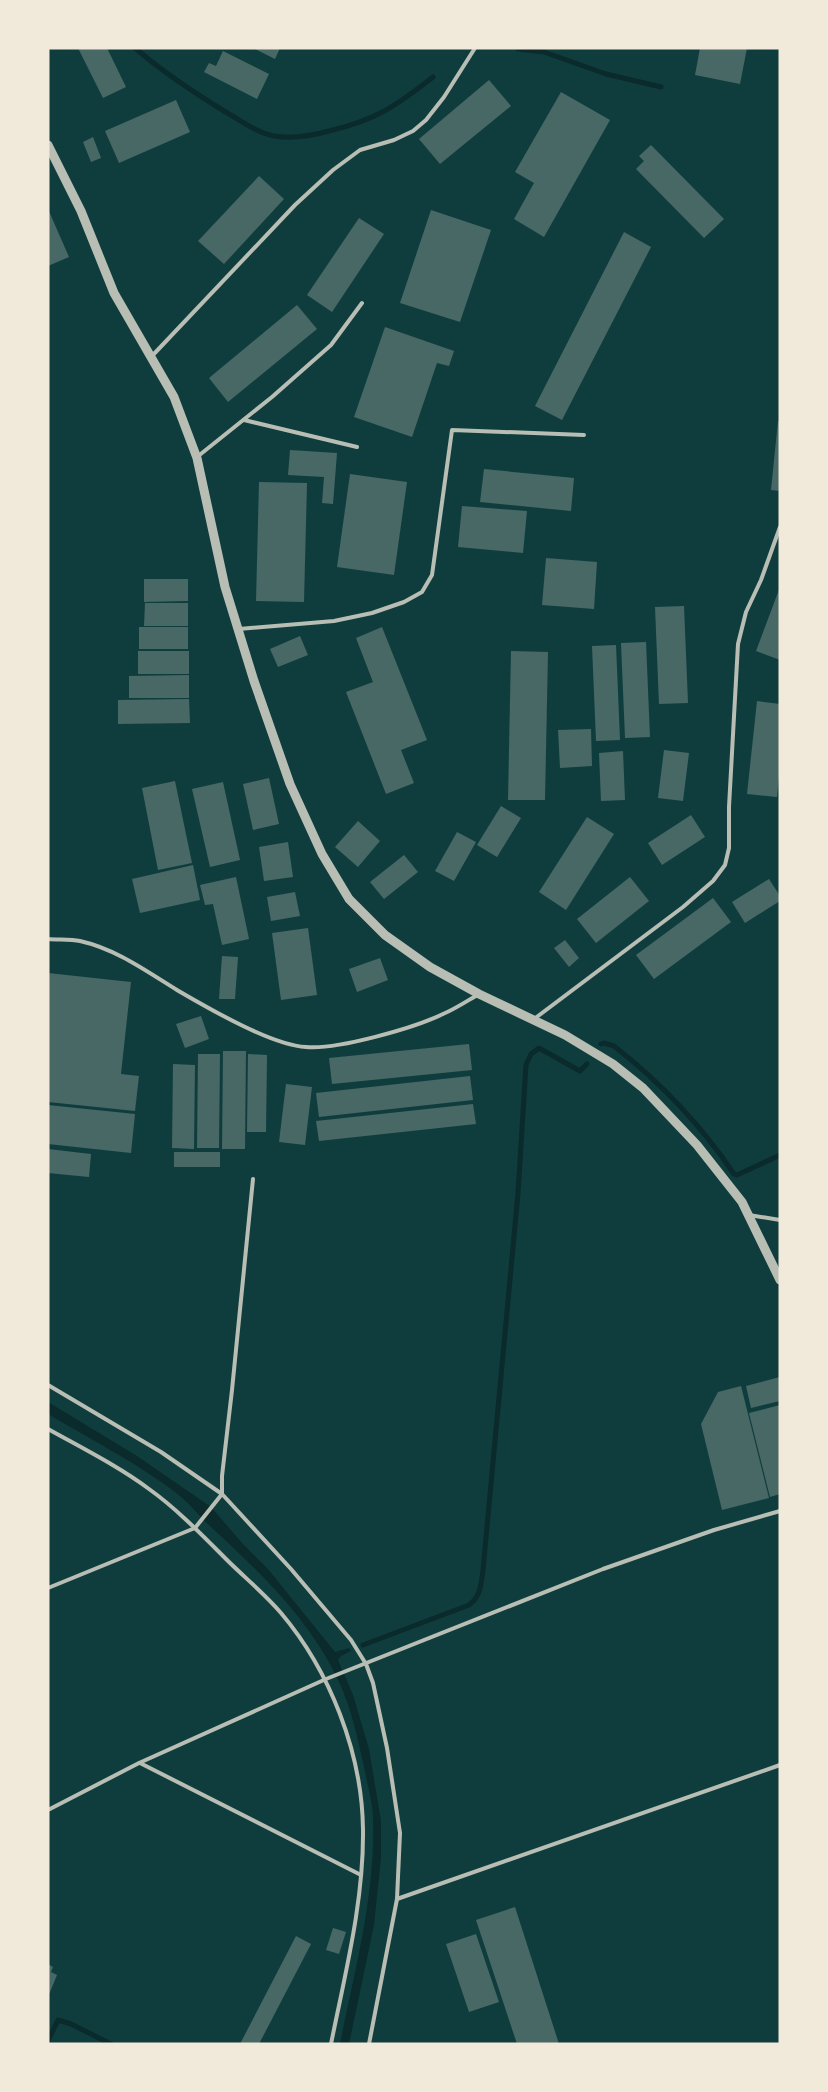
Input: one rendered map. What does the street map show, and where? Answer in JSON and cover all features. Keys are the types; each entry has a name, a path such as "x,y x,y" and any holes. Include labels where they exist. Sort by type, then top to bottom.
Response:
{"street":[{"path":"48,145 81,211 114,292 174,397 197,458 225,587 290,784 321,854 349,899 385,935 430,967 479,994 565,1035 613,1064 643,1088 697,1144 742,1202 780,1280"}],"lane":[{"path":"151,357 295,205 333,170 360,150 412,131 426,120 476,48"},
{"path":"197,458 331,345 362,303"},
{"path":"243,420 357,447"},
{"path":"238,630 334,621 372,613 404,602 422,592 432,574 452,430 584,435"},
{"path":"533,1019 683,907 713,881 724,865 729,848 729,807 738,644 747,612 780,527"},
{"path":"48,939 78,941 102,947 257,1032 306,1048 351,1042 404,1027 442,1015 479,994"},
{"path":"48,1588 195,1528 222,1494 253,1179"},
{"path":"748,1215 780,1220"},
{"path":"48,1385 161,1452 222,1494 291,1569 351,1640 366,1664 373,1683 395,1794 400,1833 397,1899 369,2044"},
{"path":"48,1429 148,1488 195,1528 281,1612 326,1679 340,1714 355,1767 363,1829 361,1875 350,1954 331,2044"},
{"path":"48,1810 139,1763 326,1679 603,1569 714,1530 780,1511"},
{"path":"139,1763 361,1875"},
{"path":"397,1899 780,1765"}],"water":[{"path":"48,1402 137,1456 211,1507 268,1569 335,1652 349,1648 351,1651 338,1660 353,1695 369,1749 381,1821 381,1858 374,1925 349,2044 340,2044 368,1902 373,1816 356,1732 340,1684 328,1661 300,1619 248,1562 187,1502 148,1473 48,1414"}],"building":[{"path":"78,48 107,48 126,87 103,98"},
{"path":"253,48 280,48 275,59"},
{"path":"700,48 747,48 740,84 695,75"},
{"path":"223,51 269,74 257,99 204,72 209,63 216,66"},
{"path":"489,80 511,106 440,164 419,139"},
{"path":"561,92 610,120 544,237 514,219 534,183 515,172"},
{"path":"176,100 190,132 119,163 105,131"},
{"path":"93,137 101,158 91,162 83,142"},
{"path":"651,145 724,219 704,238 636,169 644,161 639,156"},
{"path":"259,176 284,199 224,264 198,241"},
{"path":"48,209 69,257 48,266"},
{"path":"431,210 491,230 460,322 400,303"},
{"path":"359,218 384,234 332,312 307,295"},
{"path":"624,232 651,247 562,420 535,406"},
{"path":"297,305 317,329 228,402 209,378"},
{"path":"385,327 454,351 449,366 437,363 412,437 354,417"},
{"path":"778,421 780,421 780,491 771,490"},
{"path":"290,450 337,453 333,504 322,503 324,477 288,475"},
{"path":"484,469 574,478 571,511 480,502"},
{"path":"350,474 407,482 394,575 337,567"},
{"path":"259,482 307,483 304,602 256,601"},
{"path":"462,506 527,511 523,553 458,547"},
{"path":"546,558 597,562 594,609 542,605"},
{"path":"144,579 188,579 188,601 144,602"},
{"path":"780,587 780,660 756,651"},
{"path":"145,603 188,603 188,626 144,626"},
{"path":"684,606 688,703 659,704 655,607"},
{"path":"139,627 188,627 188,649 139,649"},
{"path":"382,627 427,740 401,750 414,783 386,794 346,692 373,682 356,638"},
{"path":"300,636 308,655 278,667 270,649"},
{"path":"646,642 650,737 625,738 621,643"},
{"path":"616,645 620,740 596,741 592,646"},
{"path":"138,651 189,651 189,674 138,674"},
{"path":"511,651 548,652 545,800 508,800"},
{"path":"189,675 189,698 129,698 129,676"},
{"path":"189,699 190,723 118,724 118,700"},
{"path":"757,701 780,704 780,765 777,797 747,794"},
{"path":"591,729 592,766 560,768 558,730"},
{"path":"664,750 689,753 683,801 658,798"},
{"path":"623,751 625,800 601,801 599,753"},
{"path":"269,778 279,824 253,830 243,784"},
{"path":"175,781 192,863 158,870 142,788"},
{"path":"223,782 240,860 210,867 192,789"},
{"path":"501,806 521,818 497,857 477,845"},
{"path":"691,815 705,837 662,865 648,843"},
{"path":"587,817 614,834 566,910 539,892"},
{"path":"358,821 380,841 358,867 335,847"},
{"path":"457,832 476,842 454,881 435,871"},
{"path":"288,842 293,877 264,881 259,847"},
{"path":"404,855 418,872 384,899 370,882"},
{"path":"193,865 200,900 140,913 132,879"},
{"path":"236,877 249,939 222,945 213,904 205,905 200,885"},
{"path":"630,877 649,901 596,943 577,919"},
{"path":"769,879 780,896 780,901 745,923 732,902"},
{"path":"295,892 300,916 271,921 267,897"},
{"path":"713,898 731,922 654,979 636,955"},
{"path":"308,928 317,995 281,1000 272,933"},
{"path":"565,940 579,958 569,967 554,948"},
{"path":"222,956 238,957 235,999 219,999"},
{"path":"380,958 388,980 357,992 349,969"},
{"path":"48,973 131,982 121,1074 139,1076 135,1111 48,1102"},
{"path":"201,1016 209,1039 185,1048 176,1024"},
{"path":"469,1044 472,1070 332,1084 329,1058"},
{"path":"223,1051 246,1051 245,1149 222,1149"},
{"path":"198,1054 220,1054 219,1148 197,1148"},
{"path":"248,1054 267,1055 266,1132 247,1132"},
{"path":"173,1064 195,1065 194,1149 172,1148"},
{"path":"470,1076 473,1100 319,1117 316,1093"},
{"path":"286,1084 312,1087 305,1145 279,1142"},
{"path":"473,1104 476,1124 319,1141 316,1121"},
{"path":"48,1105 135,1114 131,1153 48,1144"},
{"path":"48,1149 91,1154 89,1177 48,1173"},
{"path":"174,1152 220,1152 220,1167 174,1167"},
{"path":"780,1377 780,1401 751,1408 746,1386"},
{"path":"741,1386 769,1498 722,1510 701,1424 718,1392"},
{"path":"780,1405 780,1494 770,1497 749,1413"},
{"path":"515,1907 559,2044 517,2044 476,1920"},
{"path":"333,1928 346,1932 339,1954 326,1950"},
{"path":"476,1934 499,2002 469,2012 446,1944"},
{"path":"296,1936 311,1944 259,2044 240,2044"},
{"path":"48,1964 53,1967 51,1972 57,1975 48,1997"}],"waterway":[{"path":"135,48 180,83 229,114 262,132 281,137 315,134 373,117 396,104 433,77"},
{"path":"518,49 544,52 606,74 661,87"},
{"path":"601,1044 614,1046 648,1074 694,1121 734,1174 737,1175 780,1155"},
{"path":"363,1645 469,1605 478,1594 483,1570 518,1193 526,1065 531,1054 539,1048 580,1071 587,1064"},
{"path":"48,2041 58,2020 111,2044"}]}
